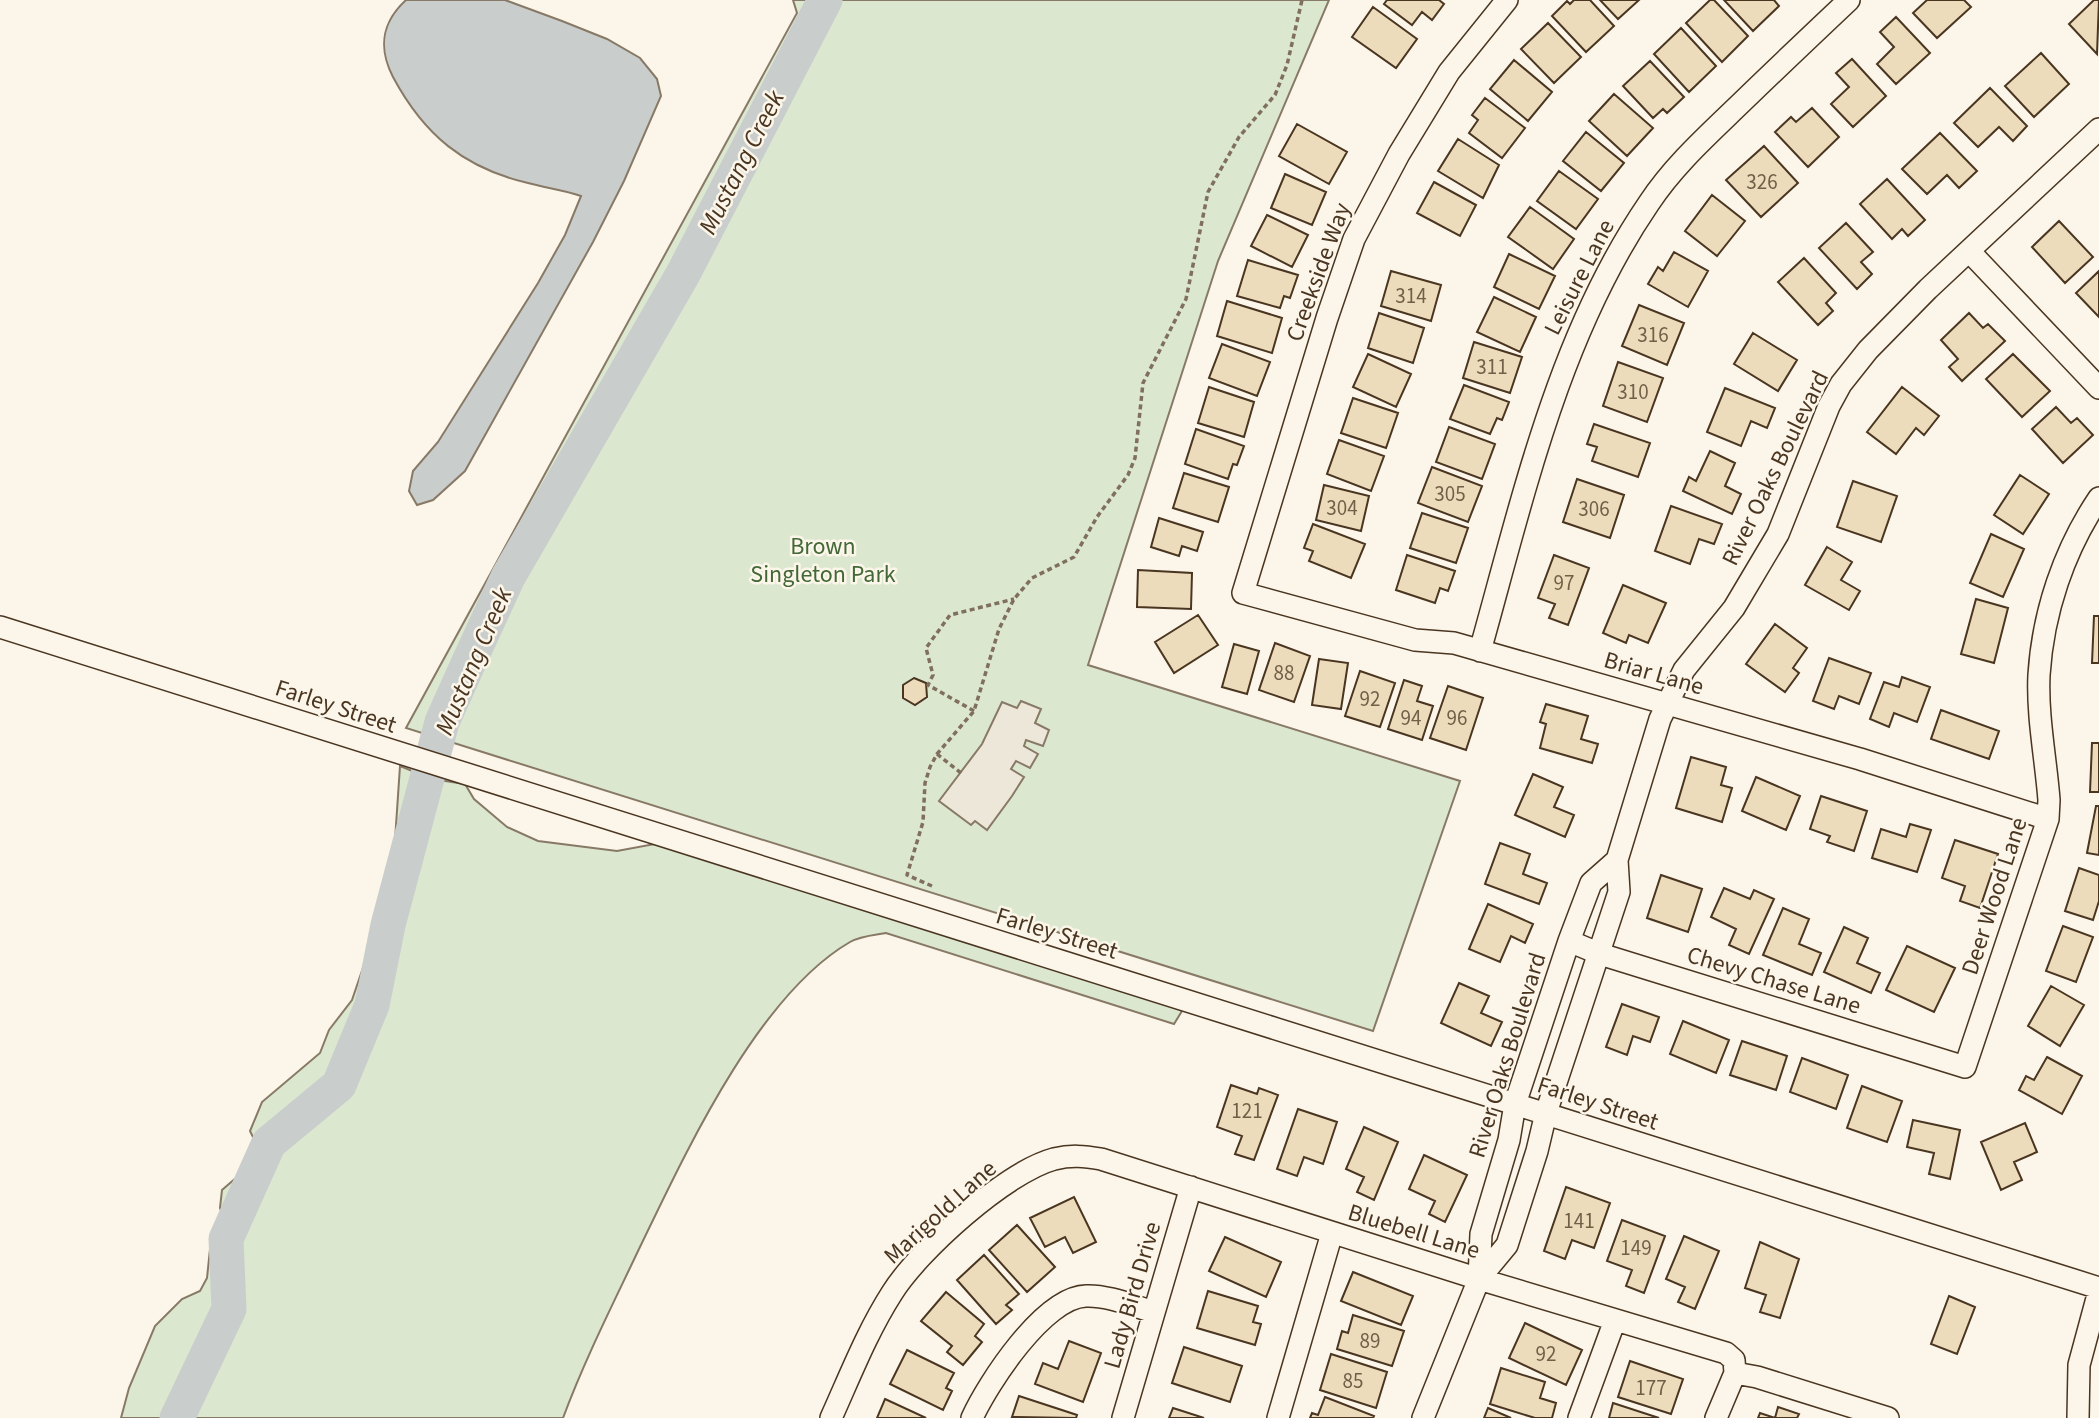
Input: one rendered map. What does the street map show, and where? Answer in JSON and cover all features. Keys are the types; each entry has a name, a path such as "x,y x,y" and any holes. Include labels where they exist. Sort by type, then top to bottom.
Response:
{"street":[{"name":"Creekside Way","path":"1243,593 1354,239 1399,154 1450,72 1507,0"},
{"name":"Leisure Lane","path":"1479,651 1565,365 1588,306 1649,202 1680,163 1849,0"},
{"name":"River Oaks Boulevard","path":"1423,1418 1479,1279 1507,1245 1546,1113 1601,954 1619,892 1617,860 1666,704 1684,670 1734,608 1778,534 1829,406 1841,384 1868,350 2099,128"},
{"path":"1969,251 2099,388"},
{"name":"Deer Wood Lane","path":"1965,1067 2048,819 2049,800 2039,676 2048,613 2061,569 2085,519 2099,498"},
{"name":"Briar Lane","path":"1243,593 1283,601 1368,629 1415,640 1454,643 1860,760 2048,819"},
{"name":"Farley Street","path":"0,627 1546,1113 2099,1290"},
{"name":"River Oaks Boulevard","path":"1479,1279 1481,1234 1516,1104 1569,941 1591,883 1617,860"},
{"name":"Chevy Chase Lane","path":"1569,941 1601,954 1965,1067"},
{"name":"Bluebell Lane","path":"1077,1155 1101,1159 1479,1279 1716,1350 1734,1366 1757,1377 1888,1418"},
{"name":"Marigold Lane","path":"831,1418 876,1321 914,1264 995,1190 1052,1160 1077,1155"},
{"name":"Lady Bird Drive","path":"1123,1418 1191,1187"},
{"path":"1278,1418 1332,1233"},
{"path":"2078,1418 2079,1365 2099,1290"},
{"path":"972,1418 989,1386 1024,1338 1067,1303 1083,1296 1098,1296 1154,1312"},
{"path":"1579,1418 1615,1320"},
{"path":"1716,1418 1734,1366"}],"path":[{"path":"932,886 907,875 923,822 925,783 937,754 974,711 999,629 1014,599 1032,578 1074,557 1097,517 1128,475 1135,458 1143,383 1186,299 1208,192 1221,164 1239,137 1275,95 1287,65 1302,0"},
{"path":"974,711 928,685 933,675 926,648 950,615 1014,599"},
{"path":"937,754 961,773"}],"green space":[{"name":"Brown Singleton Park","path":"793,0 1329,0 1218,261 1088,665 1460,781 1373,1031 406,728 797,13"},
{"path":"400,766 432,779 465,784 474,799 507,827 538,841 617,851 660,843 1174,1003 1182,1011 1174,1024 886,933 854,940 816,967 784,999 727,1080 701,1124 657,1211 563,1418 121,1418 129,1388 155,1326 182,1299 200,1291 207,1278 210,1249 226,1225 220,1208 222,1190 237,1177 261,1179 265,1162 250,1131 262,1102 320,1053 329,1030 352,1000 368,953 396,920 394,855"}],"shaded area":[{"path":"406,0 505,0 562,21 607,39 640,58 657,79 661,96 624,181 593,242 465,471 433,500 417,505 409,491 413,471 438,442 538,283 565,235 581,196 505,177 484,168 465,158 432,132 405,98 385,56 384,36 387,27"},
{"path":"1021,701 1041,709 1035,723 1049,730 1043,746 1026,740 1024,746 1038,754 1030,768 1016,761 1011,769 1024,777 1012,796 987,830 975,821 971,825 939,801 982,744 1002,702 1017,708"}],"building":[{"path":"1387,0 1439,0 1444,4 1432,20 1422,12 1412,25 1384,4"},
{"path":"1574,0 1590,0 1614,26 1586,52 1552,16 1567,1 1570,4"},
{"path":"1600,0 1639,0 1618,19"},
{"path":"1710,0 1714,0 1748,36 1722,62 1686,23"},
{"path":"1724,0 1774,0 1779,6 1753,31"},
{"path":"1927,0 1964,0 1971,7 1937,38 1913,13"},
{"path":"2094,0 2099,0 2097,54 2069,24"},
{"path":"1373,7 1417,39 1396,68 1352,37"},
{"path":"1896,17 1930,53 1896,84 1877,64 1894,47 1880,32"},
{"path":"1548,23 1581,57 1554,83 1521,49"},
{"path":"1681,28 1716,66 1689,92 1654,54"},
{"path":"2041,53 2069,84 2034,117 2005,86"},
{"path":"1852,59 1886,96 1853,127 1831,104 1849,87 1836,73"},
{"path":"1514,60 1552,92 1528,121 1490,89"},
{"path":"1650,61 1684,97 1667,113 1663,109 1653,118 1623,86"},
{"path":"1990,88 2027,126 2013,141 1999,127 1978,147 1954,123"},
{"path":"1614,94 1653,128 1627,156 1589,121"},
{"path":"1485,98 1525,128 1502,158 1469,133 1478,120 1472,115"},
{"path":"1812,108 1839,137 1808,167 1775,132 1791,117 1796,122"},
{"path":"1297,124 1347,152 1329,184 1279,156"},
{"path":"1586,132 1624,163 1601,191 1563,161"},
{"path":"1940,133 1977,171 1959,188 1947,175 1927,194 1902,169"},
{"path":"1458,139 1499,165 1483,198 1438,171"},
{"path":"1764,146 1798,183 1761,217 1726,180"},
{"path":"1559,171 1598,199 1576,229 1537,201"},
{"path":"1285,174 1326,192 1312,225 1271,208"},
{"path":"1887,179 1925,220 1908,236 1902,229 1892,239 1860,204"},
{"path":"1434,182 1476,205 1460,236 1417,213"},
{"path":"1712,195 1745,221 1717,256 1685,231"},
{"path":"1530,207 1574,239 1553,269 1508,237"},
{"path":"1267,215 1308,235 1292,267 1251,246"},
{"path":"2059,221 2093,257 2065,283 2032,247"},
{"path":"1846,223 1873,252 1861,262 1872,274 1857,289 1819,248"},
{"path":"1674,252 1708,271 1688,307 1648,284 1658,267 1663,271"},
{"path":"1509,254 1555,276 1539,309 1494,287"},
{"path":"1804,258 1836,293 1826,303 1833,311 1818,325 1778,282"},
{"path":"1248,260 1298,275 1290,298 1284,296 1280,308 1237,296"},
{"path":"1391,271 1441,285 1431,321 1381,306"},
{"path":"2099,271 2099,317 2076,293"},
{"path":"1494,297 1536,317 1520,352 1477,332"},
{"path":"1227,301 1282,318 1272,353 1217,336"},
{"path":"1639,305 1684,323 1667,365 1622,346"},
{"path":"1379,313 1424,328 1413,363 1368,348"},
{"path":"1969,313 1983,328 1988,324 2005,341 1962,381 1949,367 1958,359 1941,340"},
{"path":"1753,333 1797,360 1778,391 1734,364"},
{"path":"1474,342 1522,357 1510,393 1463,378"},
{"path":"1222,344 1270,362 1257,396 1209,378"},
{"path":"1368,354 1411,374 1396,407 1353,387"},
{"path":"2013,354 2050,391 2022,417 1986,379"},
{"path":"1618,362 1663,378 1647,422 1603,406"},
{"path":"1464,385 1509,402 1502,420 1497,418 1490,434 1450,419"},
{"path":"1209,387 1254,402 1244,437 1198,423"},
{"path":"1902,387 1939,416 1924,435 1916,428 1896,454 1867,432"},
{"path":"1725,388 1775,408 1767,428 1751,421 1741,446 1707,432"},
{"path":"1353,398 1398,413 1386,448 1341,433"},
{"path":"2056,407 2071,423 2077,418 2093,435 2063,463 2032,429"},
{"path":"1594,424 1650,443 1638,477 1592,461 1597,447 1587,444"},
{"path":"1449,427 1495,444 1482,479 1436,462"},
{"path":"1196,429 1244,446 1228,479 1185,464"},
{"path":"1339,440 1384,456 1371,491 1327,474"},
{"path":"1710,451 1735,463 1725,486 1741,494 1732,514 1683,491 1689,477 1696,481"},
{"path":"1432,467 1482,486 1468,522 1418,503"},
{"path":"1184,473 1229,487 1218,522 1173,508"},
{"path":"2020,475 2049,494 2023,534 1994,515"},
{"path":"1577,479 1624,495 1610,538 1563,522"},
{"path":"1853,481 1897,496 1881,542 1837,527"},
{"path":"1324,485 1369,496 1361,531 1316,520"},
{"path":"1671,506 1722,524 1714,544 1699,539 1690,564 1655,551"},
{"path":"1422,513 1468,528 1456,563 1410,548"},
{"path":"1159,518 1203,532 1197,551 1182,546 1179,556 1151,547"},
{"path":"1313,524 1365,544 1351,578 1309,561 1313,551 1304,548"},
{"path":"1991,534 2024,549 2003,597 1970,583"},
{"path":"1827,547 1852,562 1841,580 1860,591 1849,610 1805,585"},
{"path":"1407,555 1455,571 1448,591 1440,588 1435,603 1396,590"},
{"path":"1554,555 1589,568 1568,625 1549,618 1555,604 1538,598"},
{"path":"1138,570 1192,573 1191,609 1137,607"},
{"path":"1623,585 1666,603 1648,643 1629,635 1626,643 1603,633"},
{"path":"1976,599 2008,608 1994,663 1961,654"},
{"path":"1198,615 1218,645 1174,673 1155,642"},
{"path":"2094,616 2099,616 2099,663 2092,663"},
{"path":"1775,624 1807,648 1793,668 1799,673 1785,692 1746,664"},
{"path":"1275,643 1310,656 1294,702 1259,690"},
{"path":"1234,644 1259,651 1247,694 1222,687"},
{"path":"1829,658 1871,673 1859,704 1839,696 1834,709 1813,701"},
{"path":"1319,659 1348,663 1341,709 1312,705"},
{"path":"1360,671 1395,683 1380,727 1345,716"},
{"path":"1902,677 1930,687 1917,722 1894,713 1889,727 1870,719 1884,682 1899,687"},
{"path":"914,678 926,683 927,697 915,705 903,698 903,685"},
{"path":"1404,680 1422,686 1417,701 1433,706 1422,740 1388,729"},
{"path":"1448,686 1483,698 1466,750 1430,738"},
{"path":"1546,704 1588,716 1581,739 1598,744 1592,763 1540,748 1546,724 1540,722"},
{"path":"1941,710 1999,731 1989,759 1931,739"},
{"path":"2092,743 2099,743 2099,792 2090,792"},
{"path":"1691,757 1726,767 1721,785 1732,788 1722,822 1676,808"},
{"path":"1533,774 1563,787 1554,807 1574,815 1565,837 1515,815"},
{"path":"1756,777 1800,796 1786,830 1742,811"},
{"path":"1821,796 1867,811 1854,851 1827,842 1830,836 1810,829"},
{"path":"2096,806 2099,806 2099,855 2087,853"},
{"path":"1910,824 1931,830 1917,872 1872,858 1881,829 1906,837"},
{"path":"1955,840 1998,854 1980,908 1960,901 1965,886 1942,878"},
{"path":"1500,843 1530,854 1523,874 1547,883 1539,904 1485,884"},
{"path":"2079,868 2099,875 2099,901 2093,920 2065,911"},
{"path":"1661,875 1702,889 1688,932 1647,918"},
{"path":"1724,888 1750,899 1754,890 1774,899 1749,954 1729,945 1736,929 1711,917"},
{"path":"1488,904 1533,924 1525,943 1511,936 1500,962 1469,949"},
{"path":"1783,908 1809,919 1799,944 1821,953 1812,975 1763,955"},
{"path":"2063,926 2093,937 2076,982 2046,971"},
{"path":"1844,927 1868,938 1857,963 1880,973 1871,993 1824,972"},
{"path":"1907,946 1955,968 1934,1012 1886,990"},
{"path":"1459,983 1489,996 1481,1013 1502,1022 1491,1046 1441,1023"},
{"path":"2051,986 2084,1005 2060,1046 2028,1026"},
{"path":"1622,1004 1659,1017 1650,1042 1633,1036 1627,1055 1606,1047"},
{"path":"1683,1021 1729,1040 1716,1073 1670,1054"},
{"path":"1742,1041 1787,1056 1776,1090 1730,1075"},
{"path":"2047,1057 2082,1076 2062,1114 2019,1090 2026,1076 2034,1080"},
{"path":"1802,1058 1848,1075 1836,1109 1790,1092"},
{"path":"1231,1085 1257,1094 1259,1088 1278,1095 1254,1160 1235,1154 1242,1136 1217,1127"},
{"path":"1862,1086 1902,1101 1887,1142 1847,1128"},
{"path":"1298,1109 1337,1122 1323,1164 1304,1157 1297,1176 1277,1169"},
{"path":"1913,1120 1960,1130 1950,1179 1929,1174 1934,1153 1907,1147"},
{"path":"2025,1123 2037,1152 2014,1162 2022,1180 2001,1190 1981,1142"},
{"path":"1364,1127 1398,1142 1374,1200 1357,1192 1364,1177 1346,1169"},
{"path":"1424,1155 1467,1175 1445,1222 1429,1214 1435,1201 1409,1189"},
{"path":"1566,1187 1610,1203 1594,1248 1572,1240 1565,1259 1544,1251"},
{"path":"1074,1197 1096,1242 1073,1253 1065,1237 1045,1247 1030,1218"},
{"path":"1622,1220 1665,1236 1644,1293 1626,1286 1632,1270 1607,1261"},
{"path":"1017,1225 1055,1267 1027,1292 989,1250"},
{"path":"1684,1236 1719,1251 1695,1309 1678,1302 1685,1287 1666,1279"},
{"path":"1225,1237 1281,1262 1266,1297 1209,1271"},
{"path":"1760,1242 1799,1259 1780,1318 1760,1312 1766,1295 1745,1288"},
{"path":"984,1255 1019,1294 1006,1305 1012,1310 996,1324 957,1280"},
{"path":"1353,1272 1413,1296 1401,1325 1341,1301"},
{"path":"1208,1291 1258,1306 1253,1322 1261,1324 1255,1345 1197,1328"},
{"path":"946,1292 984,1324 975,1336 982,1342 963,1365 947,1352 952,1346 921,1321"},
{"path":"1949,1296 1975,1307 1957,1354 1931,1344"},
{"path":"1353,1315 1404,1331 1392,1366 1337,1349 1342,1331 1348,1333"},
{"path":"1525,1323 1582,1350 1566,1385 1509,1358"},
{"path":"1069,1341 1101,1353 1083,1402 1035,1384 1043,1363 1058,1369"},
{"path":"1184,1347 1242,1366 1230,1402 1172,1383"},
{"path":"907,1350 954,1373 946,1388 952,1391 943,1410 890,1384"},
{"path":"1331,1354 1387,1372 1376,1408 1320,1390"},
{"path":"1630,1361 1683,1379 1671,1414 1618,1397"},
{"path":"1501,1368 1545,1382 1540,1398 1556,1403 1552,1418 1535,1418 1490,1404"},
{"path":"1019,1396 1077,1415 1076,1418 1012,1417"},
{"path":"1325,1397 1374,1416 1310,1418 1312,1413 1318,1415"},
{"path":"885,1399 926,1418 877,1418"},
{"path":"1613,1403 1659,1418 1609,1418"},
{"path":"1778,1407 1799,1414 1797,1418 1775,1418"},
{"path":"1173,1408 1204,1418 1169,1418"},
{"path":"1488,1408 1511,1418 1484,1418"},
{"path":"1760,1413 1775,1418 1758,1418"}],"waterway":[{"name":"Mustang Creek","path":"177,1418 229,1309 226,1239 269,1143 339,1085 372,1005 388,925 442,722 468,664 508,577 683,274 825,0"}]}
